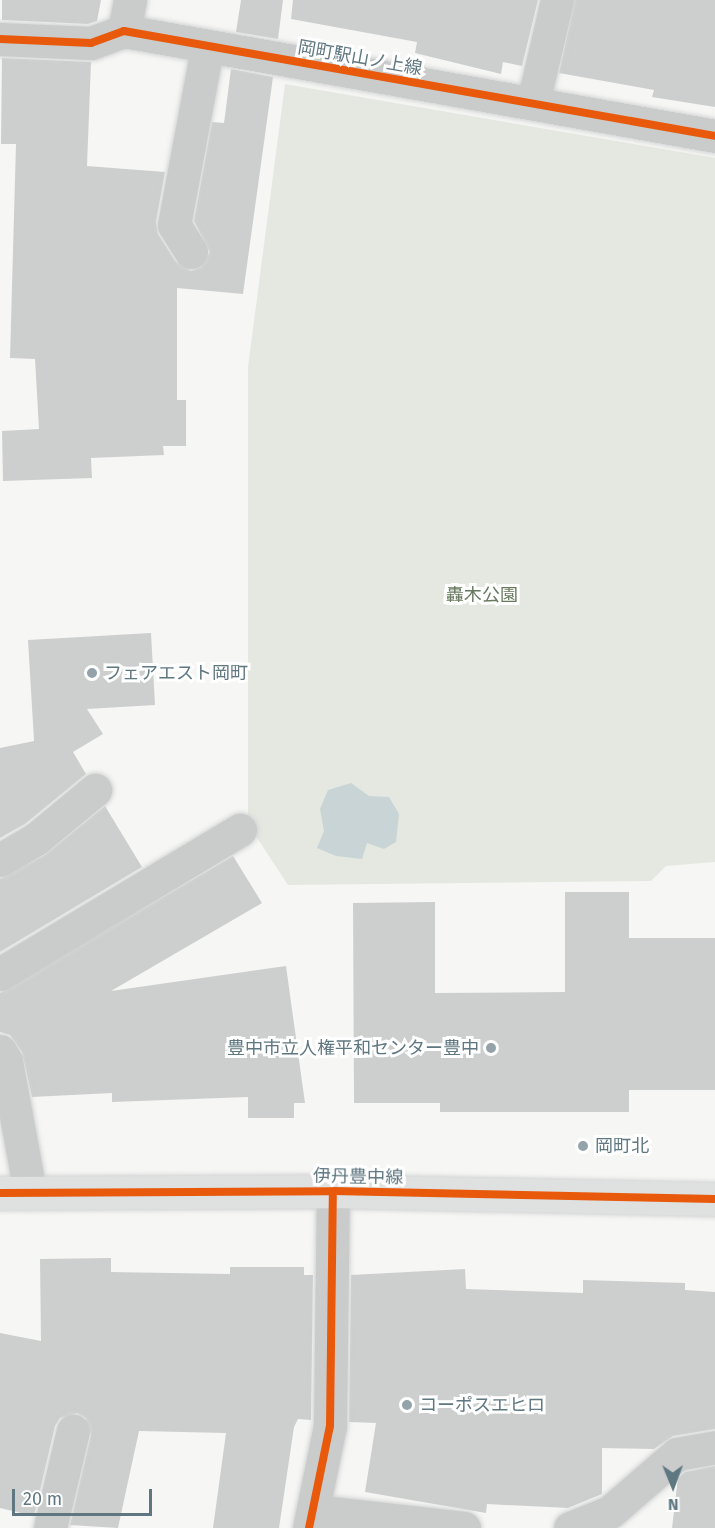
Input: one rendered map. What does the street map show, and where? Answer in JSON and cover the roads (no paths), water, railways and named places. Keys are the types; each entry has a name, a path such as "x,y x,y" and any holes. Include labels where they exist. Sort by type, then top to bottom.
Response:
{"main road":[{"name":"伊丹豊中線","path":"15,1193 333,1191 715,1199"}],"street":[{"path":"533,103 557,0"},
{"name":"岡町駅山ノ上線","path":"0,39 91,43 127,16 207,48 715,136"},
{"path":"191,252 174,225 207,48"},
{"path":"0,860 36,839 95,790"},
{"path":"0,974 240,830"},
{"path":"0,1051 6,1061 15,1193"},
{"path":"333,1191 330,1426 311,1520 464,1528"},
{"path":"50,1528 73,1431"},
{"path":"570,1528 610,1512 677,1454 715,1447"}],"place":[{"name":"フェアエスト岡町","path":"92,673"},
{"name":"豊中市立人権平和センター豊中","path":"491,1048"},
{"name":"岡町北","path":"583,1146"},
{"name":"コーポスエヒロ","path":"407,1405"}],"park label":[{"name":"轟木公園","path":"482,595"}]}
